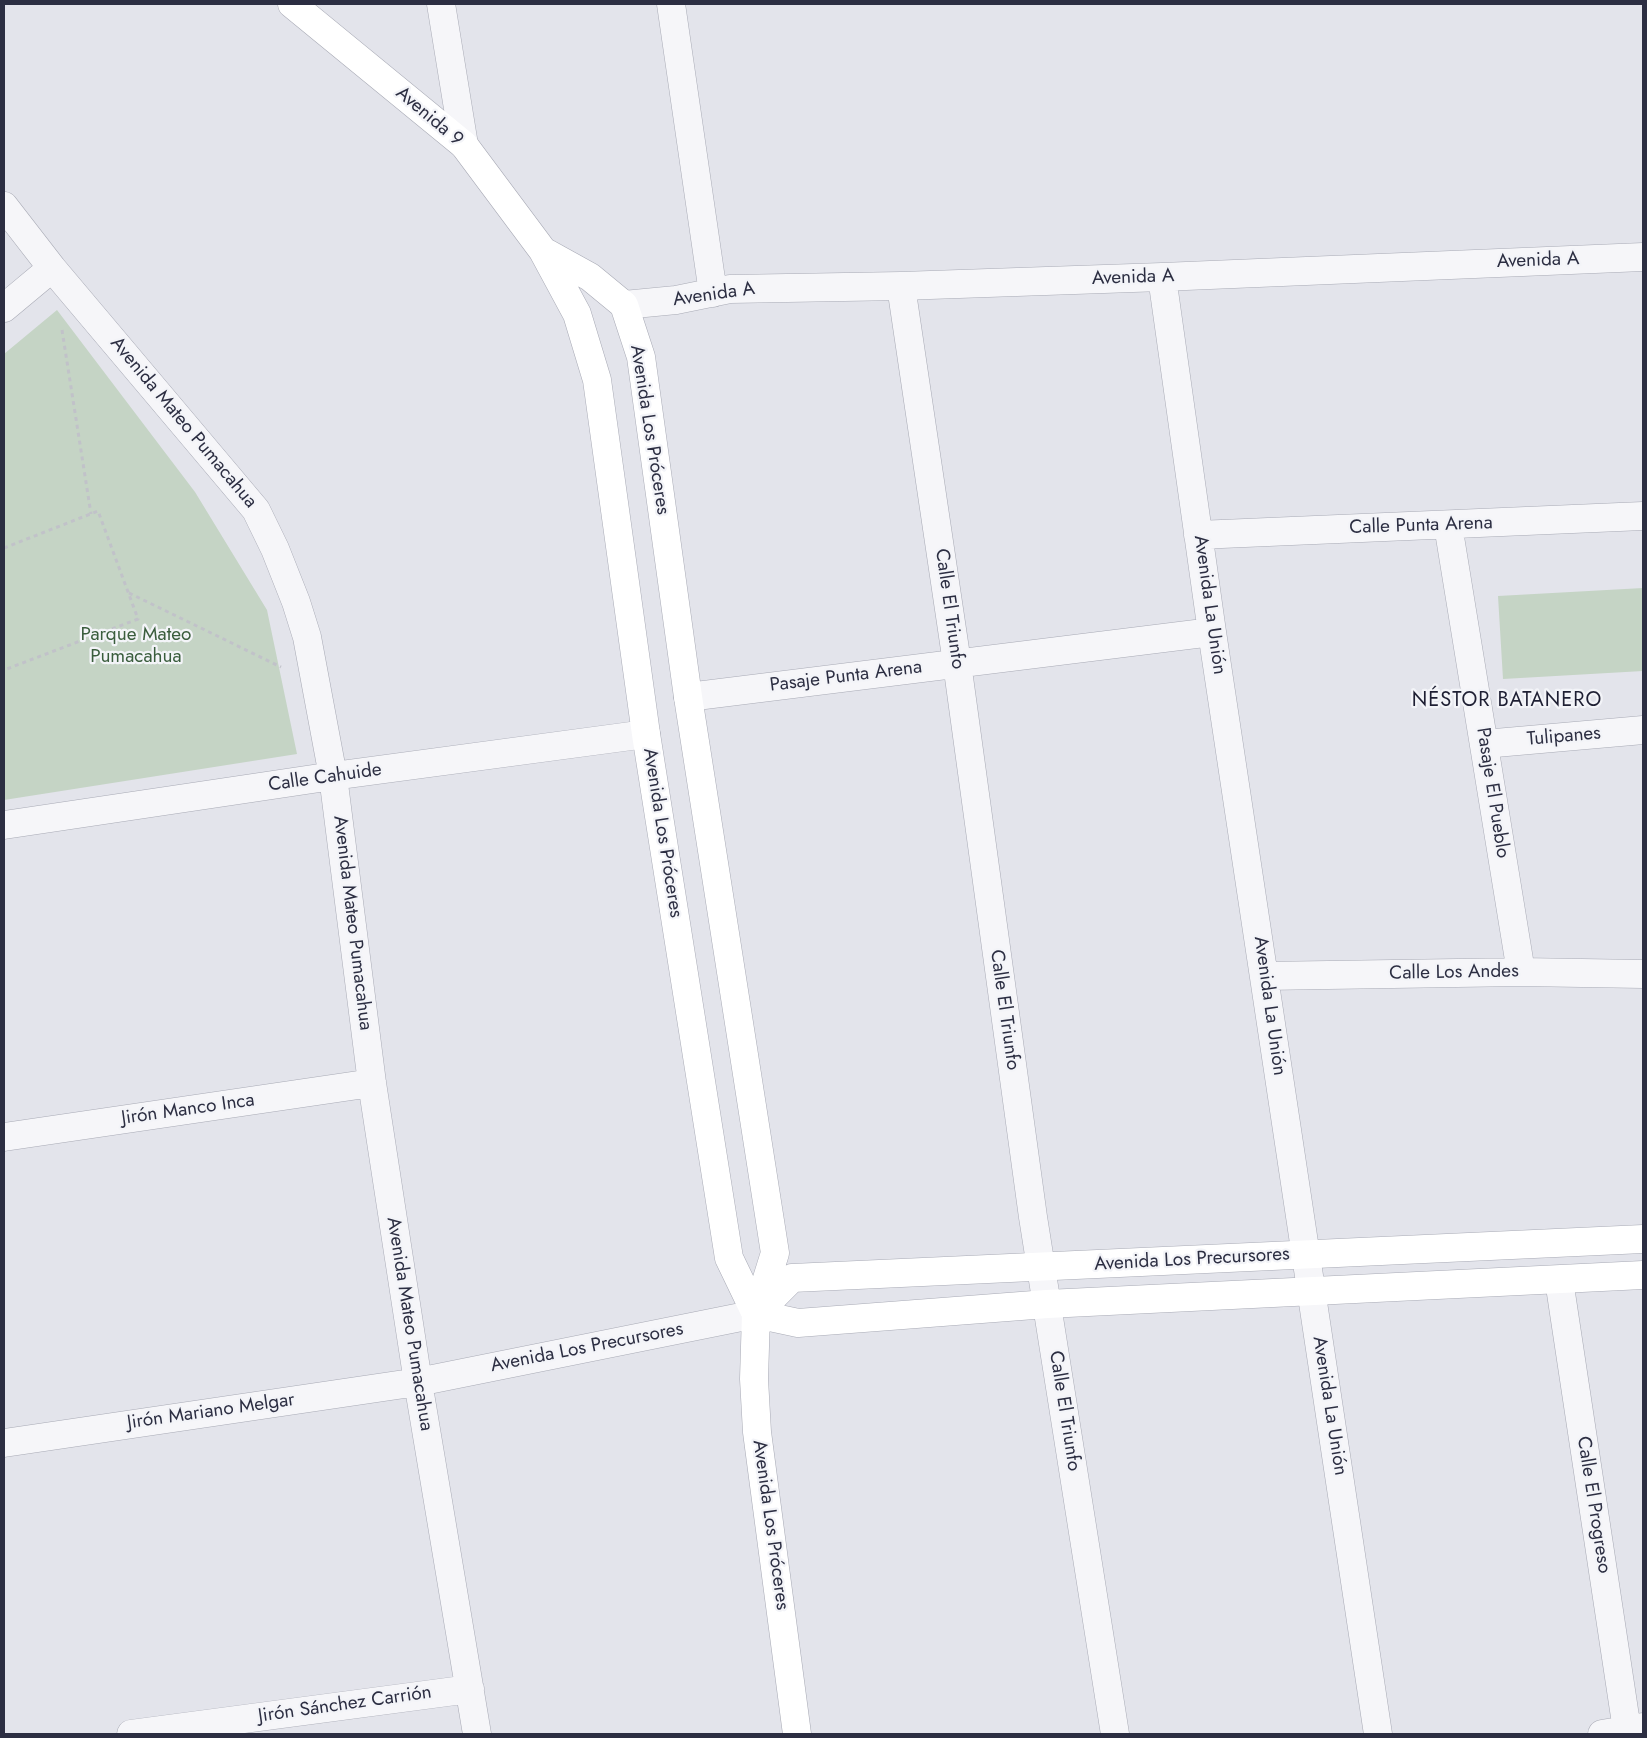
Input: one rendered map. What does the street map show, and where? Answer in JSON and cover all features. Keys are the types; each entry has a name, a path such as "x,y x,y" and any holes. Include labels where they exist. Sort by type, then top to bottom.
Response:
{"street":[{"name":"Avenida 9","path":"292,4 464,145 543,250"},
{"path":"441,4 464,145"},
{"path":"671,4 713,293"},
{"name":"Avenida Mateo Pumacahua","path":"4,206 52,268 256,510 275,549 296,602 306,636 333,776 372,1083 418,1382 477,1734"},
{"path":"543,250 590,276 624,305"},
{"name":"Avenida Los Próceres","path":"543,250 576,314 597,380 646,734 729,1258 756,1314"},
{"name":"Avenida A","path":"624,305 676,300 730,288 902,286 1643,257"},
{"path":"4,308 52,268"},
{"name":"Avenida La Unión","path":"1162,277 1212,632 1378,1734"},
{"name":"Calle El Triunfo","path":"902,286 957,664 1032,1217 1048,1304 1115,1734"},
{"name":"Avenida Los Próceres","path":"624,305 641,357 688,696 775,1253 756,1314 754,1379 758,1432 798,1734"},
{"name":"Calle Punta Arena","path":"1198,535 1643,516"},
{"name":"Pasaje El Pueblo","path":"1448,525 1521,972"},
{"name":"Pasaje Punta Arena","path":"688,696 1212,632"},
{"name":"Tulipanes","path":"1484,744 1643,730"},
{"name":"Calle Cahuide","path":"4,825 333,776 646,734"},
{"name":"Calle Los Andes","path":"1264,976 1521,972 1643,974"},
{"name":"Jirón Manco Inca","path":"4,1137 372,1083"},
{"name":"Avenida Los Precursores","path":"756,1314 792,1278 1643,1239"},
{"name":"Avenida Los Precursores","path":"418,1382 756,1314 798,1323 1048,1304 1643,1275"},
{"name":"Calle El Progreso","path":"1559,1280 1624,1730"},
{"name":"Jirón Mariano Melgar","path":"4,1443 418,1382"},
{"name":"Jirón Sánchez Carrión","path":"131,1734 166,1732 470,1689"}],"path":[{"path":"62,327 91,514"},
{"path":"4,548 98,511 138,619 4,670"},
{"path":"129,592 316,684"}],"green space":[{"name":"Parque Mateo Pumacahua","path":"57,310 195,492 267,610 297,754 4,800 4,354"},
{"path":"1643,588 1643,671 1503,679 1498,596"}],"district":[{"name":"NÉSTOR BATANERO","path":"1507,701"}]}
